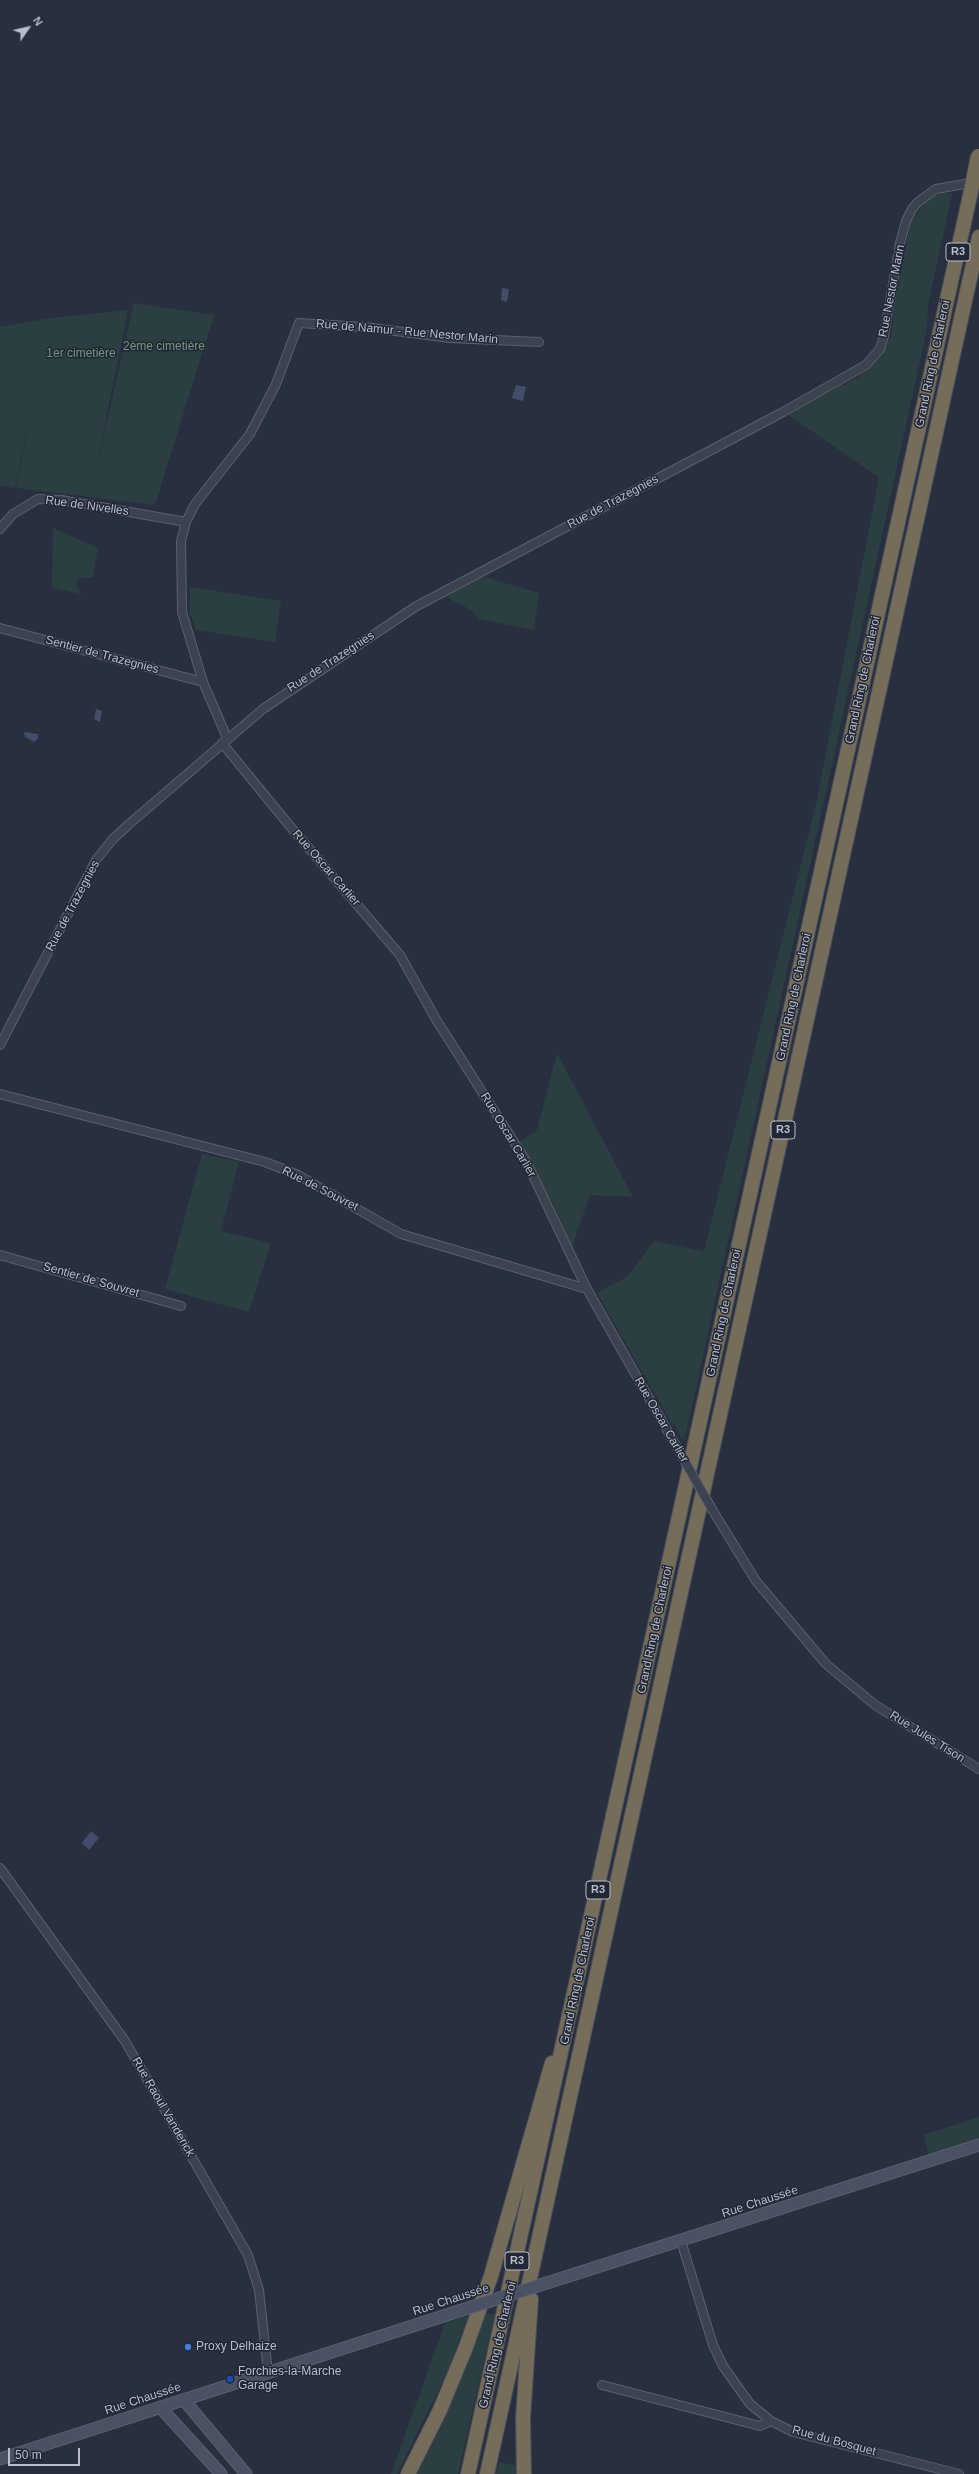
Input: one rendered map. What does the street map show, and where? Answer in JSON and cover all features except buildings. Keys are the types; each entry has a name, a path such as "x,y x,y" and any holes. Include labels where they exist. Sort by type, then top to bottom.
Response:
{"highway":[{"name":"Grand Ring de Charleroi","path":"468,2474 975,186 979,154"},
{"name":"Grand Ring de Charleroi","path":"487,2474 979,237"},
{"path":"408,2474 440,2410 466,2347 491,2276 519,2183 550,2066 563,2048"},
{"path":"524,2474 525,2372 532,2314 530,2276"}],"main road":[{"name":"Rue Chaussée","path":"0,2459 979,2145"},
{"path":"184,2400 246,2474"},
{"path":"160,2407 221,2474"}],"street":[{"name":"Rue Nestor Marin","path":"783,412 851,375 875,357 884,336 906,221 918,202 936,189 948,186 975,186"},
{"name":"Rue de Namur - Rue Nestor Marin","path":"299,323 364,327 450,338 539,342"},
{"name":"Rue Oscar Carlier","path":"299,323 276,384 250,434 196,504 186,522 181,542 180,557 182,612 203,682 225,740 289,825 400,955 437,1021 526,1161 587,1289 713,1511 756,1580"},
{"name":"Rue de Trazegnies","path":"0,1044 96,860 112,840 225,740 285,693 415,607 783,412"},
{"name":"Rue de Nivelles","path":"0,530 13,514 38,499 61,500 186,522"},
{"name":"Sentier de Trazegnies","path":"0,628 203,682"},
{"name":"Rue de Souvret","path":"0,1094 265,1162 298,1175 401,1234 587,1289"},
{"name":"Sentier de Souvret","path":"0,1255 181,1306"},
{"name":"Rue Jules Tison","path":"756,1580 826,1664 875,1704 979,1770"},
{"name":"Rue Raoul Vanderick","path":"0,1868 125,2042 248,2255 259,2290 268,2372"},
{"name":"Rue du Bosquet","path":"681,2241 713,2345 723,2366 750,2404 771,2421 793,2432 959,2474"},
{"path":"602,2385 760,2426 771,2421"}],"green space":[{"path":"944,192 952,194 928,305 927,329 685,1438 682,1439 675,1425 673,1426 597,1293 628,1276 654,1241 704,1251 816,804 878,483 878,477 787,414 858,377 871,368 880,357 891,336 896,296 910,223 927,200"},
{"path":"134,303 214,315 155,505 16,488 35,390 15,488 0,486 0,327 50,318 128,310 97,465"},
{"path":"53,528 98,548 93,577 78,579 76,586 80,589 81,594 52,588"},
{"path":"481,576 539,593 534,630 480,619 471,610 446,597"},
{"path":"190,587 281,601 275,642 196,630 190,613"},
{"path":"557,1053 633,1197 590,1195 572,1247 554,1206 519,1142 537,1130"},
{"path":"202,1154 239,1162 221,1231 271,1243 249,1312 165,1289"},
{"path":"979,2117 979,2140 929,2156 924,2135"},
{"path":"483,2313 495,2314 458,2474 414,2474"},
{"path":"468,2316 447,2373 397,2474 391,2474 445,2323"},
{"path":"499,2462 519,2466 520,2474 496,2474"}],"water":[{"path":"502,288 509,289 507,302 501,300"},
{"path":"516,385 526,387 523,401 512,398"},
{"path":"96,709 102,711 100,722 94,719"},
{"path":"24,732 38,734 38,739 34,742 25,737"},
{"path":"91,1831 99,1838 89,1850 82,1843"}],"place":[{"name":"Proxy Delhaize","path":"188,2347"},
{"name":"Forchies-la-Marche Garage","path":"230,2379"}],"park label":[{"name":"2ème cimetière","path":"164,347"},
{"name":"1er cimetière","path":"81,354"}]}
